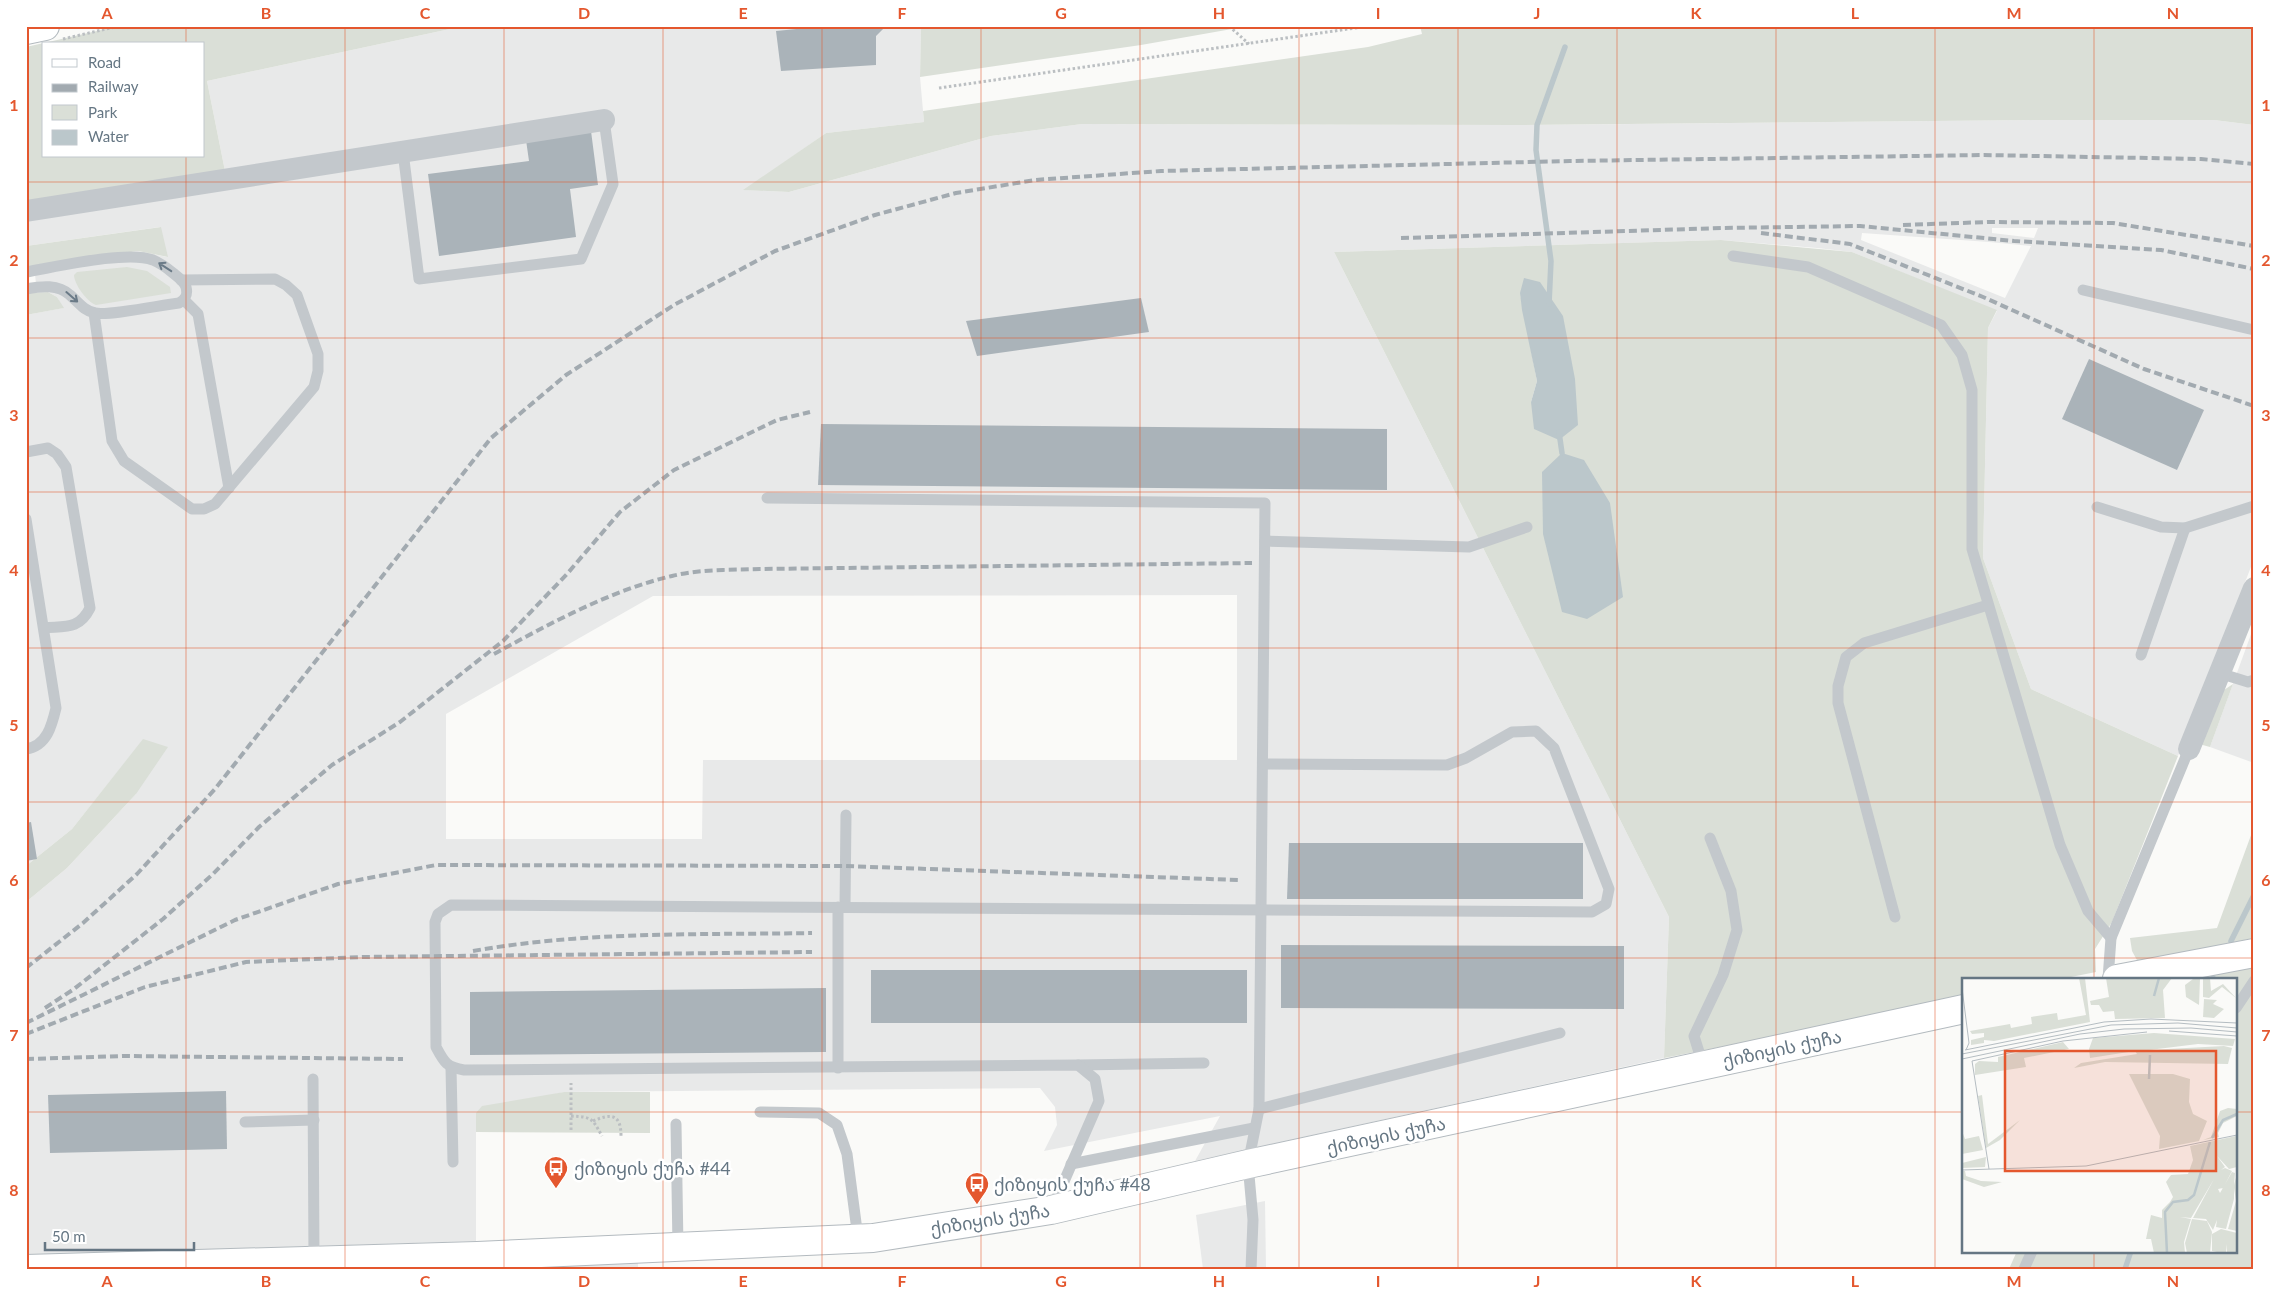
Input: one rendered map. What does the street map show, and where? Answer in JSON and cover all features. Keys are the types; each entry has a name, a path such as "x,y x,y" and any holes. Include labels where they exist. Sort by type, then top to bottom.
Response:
{"street":[{"path":"26,211 604,120"},
{"path":"2189,749 2254,588"},
{"path":"2122,978 2254,954"},
{"name":"ქიზიყის ქუჩა","path":"26,1268 562,1257 678,1248 858,1240 1051,1210 1248,1164 1962,1009"}],"lane":[{"path":"404,152 419,279 581,260 613,184 604,120"},
{"path":"1733,256 1808,267 1940,325 1962,355 1972,390 1972,549 2060,846 2088,911 2111,938"},
{"path":"26,272 114,258 139,258 153,260 181,280 186,290 184,300 179,303 94,313 87,310 69,293 58,288 44,286 26,289"},
{"path":"94,313 112,441 124,461 192,509 204,509 215,504 314,387 318,371 318,354 297,295 286,284 275,279 181,280"},
{"path":"2083,290 2254,330"},
{"path":"184,300 198,314 229,488"},
{"path":"26,452 48,448 58,454 66,467 90,608 85,618 77,625 44,628"},
{"path":"767,498 1265,503 1259,1110 1248,1164 1253,1220 1251,1269"},
{"path":"2097,507 2161,528 2185,528 2254,506"},
{"path":"26,519 56,708 51,730 35,748 26,749"},
{"path":"1265,541 1469,547 1527,528"},
{"path":"2141,655 2185,528"},
{"path":"1895,917 1838,703 1838,686 1846,657 1864,643 1988,605"},
{"path":"2219,673 2248,682 2254,680"},
{"path":"1204,1063 838,1068 464,1070 451,1068 443,1061 436,1047 435,922 438,914 451,905 1592,912 1606,904 1609,889 1554,748 1536,731 1512,732 1466,758 1447,765 1263,764"},
{"path":"2108,978 2111,938 2189,749"},
{"path":"838,1068 841,907 846,815"},
{"path":"1703,1065 1694,1036 1723,975 1737,930 1731,891 1710,838"},
{"path":"2238,1005 2254,981"},
{"path":"1259,1110 1560,1033"},
{"path":"1051,1210 1099,1101 1095,1079 1078,1065"},
{"path":"451,1068 453,1162"},
{"path":"313,1079 314,1261"},
{"path":"760,1112 819,1113 836,1125 847,1154 858,1240"},
{"path":"245,1122 314,1120"},
{"path":"676,1124 678,1248"},
{"path":"1071,1164 1254,1128"},
{"path":"2024,1269 2032,1252"}],"path":[{"path":"42,31 119,26"},
{"path":"1229,26 1250,44"},
{"path":"939,88 1369,26"},
{"path":"571,1069 571,1130"},
{"path":"571,1116 588,1117 594,1121 602,1136"},
{"path":"594,1121 612,1116 619,1120 621,1136"}],"shaded area":[{"path":"464,26 921,26 920,77 924,122 826,133 745,190 789,192 991,136 1082,124 1537,125 2214,120 2254,125 2254,559 2178,756 2031,689 1983,558 1988,328 1997,311 1852,252 1817,248 1721,240 1334,252 1669,917 1664,1058 1195,1161 1220,1116 1044,1151 1057,1125 1055,1107 1040,1088 564,1092 476,1113 476,1241 26,1255 26,902 67,868 136,794 143,740 72,829 26,866 26,315 63,308 57,297 48,292 37,292 34,266 138,251 167,257 160,227 26,246 26,219 225,171 207,81","holes":["1992,228 2038,228 2034,238 1992,233","1862,233 2031,246 2005,298 1861,240","1237,595 1237,760 703,760 702,839 446,839 446,714 653,596"]},
{"path":"2254,626 2254,763 2210,747"},
{"path":"1265,1201 1266,1269 1203,1269 1196,1215"},
{"path":"638,1263 638,1269 465,1269"}],"green space":[{"path":"119,26 464,26 207,81 225,171 26,202 26,47 42,43 42,158 205,158 205,42 48,42"},
{"path":"921,26 1249,26 1141,45 920,77"},
{"path":"1420,26 2254,26 2254,125 2214,120 1518,125 1082,124 991,136 789,192 743,190 826,133 924,122 923,111 1368,47 1422,34"},
{"path":"161,227 168,257 138,251 26,268 26,246"},
{"path":"1721,240 1852,252 1997,310 1988,328 1983,558 2031,689 2178,756 2112,922 2095,949 2096,972 2066,978 1962,978 1962,999 1664,1058 1669,917 1334,252","holes":["1520,293 1559,440 1531,402 1537,381"]},
{"path":"127,267 147,271 170,287 171,293 96,305 85,297 74,275 77,272"},
{"path":"48,292 57,297 64,308 26,315 26,293"},
{"path":"2233,684 2210,747 2199,744 2224,690"},
{"path":"143,739 168,747 136,794 67,868 26,902 26,866 72,829"},
{"path":"2254,827 2254,938 2138,962 2132,951 2130,938 2217,928"},
{"path":"2254,964 2254,1269 2009,1269 2017,1252 2238,1252 2238,978 2186,978"},
{"path":"564,1092 650,1092 650,1133 476,1132 476,1113 482,1106"}],"water":[{"path":"1524,278 1540,282 1563,316 1575,379 1578,425 1559,440 1534,429 1531,402 1537,381 1522,310 1520,293"},
{"path":"1562,453 1584,460 1610,503 1623,597 1587,619 1562,612 1543,534 1542,472"}],"building":[{"path":"827,26 886,26 876,36 876,65 781,71 776,31"},
{"path":"591,131 598,185 570,189 576,237 439,256 428,174 529,161 526,140"},
{"path":"1141,298 1149,332 977,356 966,321"},
{"path":"2089,359 2204,410 2177,470 2062,419"},
{"path":"821,424 1387,429 1387,490 818,485"},
{"path":"31,822 37,859 26,861 26,823"},
{"path":"1289,843 1583,843 1583,899 1287,899"},
{"path":"1281,945 1624,946 1624,1009 1281,1008"},
{"path":"871,970 1247,970 1247,1023 871,1023"},
{"path":"826,988 826,1052 470,1055 470,992"},
{"path":"226,1091 227,1149 50,1153 48,1095"}],"waterway":[{"path":"1549,304 1551,261 1536,150 1537,125 1565,47"},
{"path":"1559,432 1562,453"},
{"path":"2231,941 2254,895"},
{"path":"2125,1269 2131,1252"}],"railway":[{"path":"26,968 83,923 137,874 215,789 491,438 566,375 674,305 775,251 875,215 956,193 1035,180 1161,171 1570,161 1984,155 2201,159 2254,164"},
{"path":"1903,225 1988,222 2113,223 2254,246"},
{"path":"1401,238 1722,228 1860,226 2014,241 2161,250 2254,269"},
{"path":"1761,233 1850,244 1983,297 2144,369 2254,406"},
{"path":"45,1008 74,989 163,919 213,874 259,827 332,765 400,722 503,641 567,574 620,512 674,470 777,420 810,412"},
{"path":"494,654 558,620 603,599 649,582 693,572 760,569 1252,563"},
{"path":"26,1023 235,920 338,884 436,865 845,866 1238,880"},
{"path":"473,951 557,940 600,937 812,933"},
{"path":"26,1034 145,987 246,962 362,957 812,952"},
{"path":"26,1059 123,1056 403,1059"}],"place":[{"name":"ქიზიყის ქუჩა #44","path":"556,1189"},
{"name":"ქიზიყის ქუჩა #48","path":"977,1205"}]}
